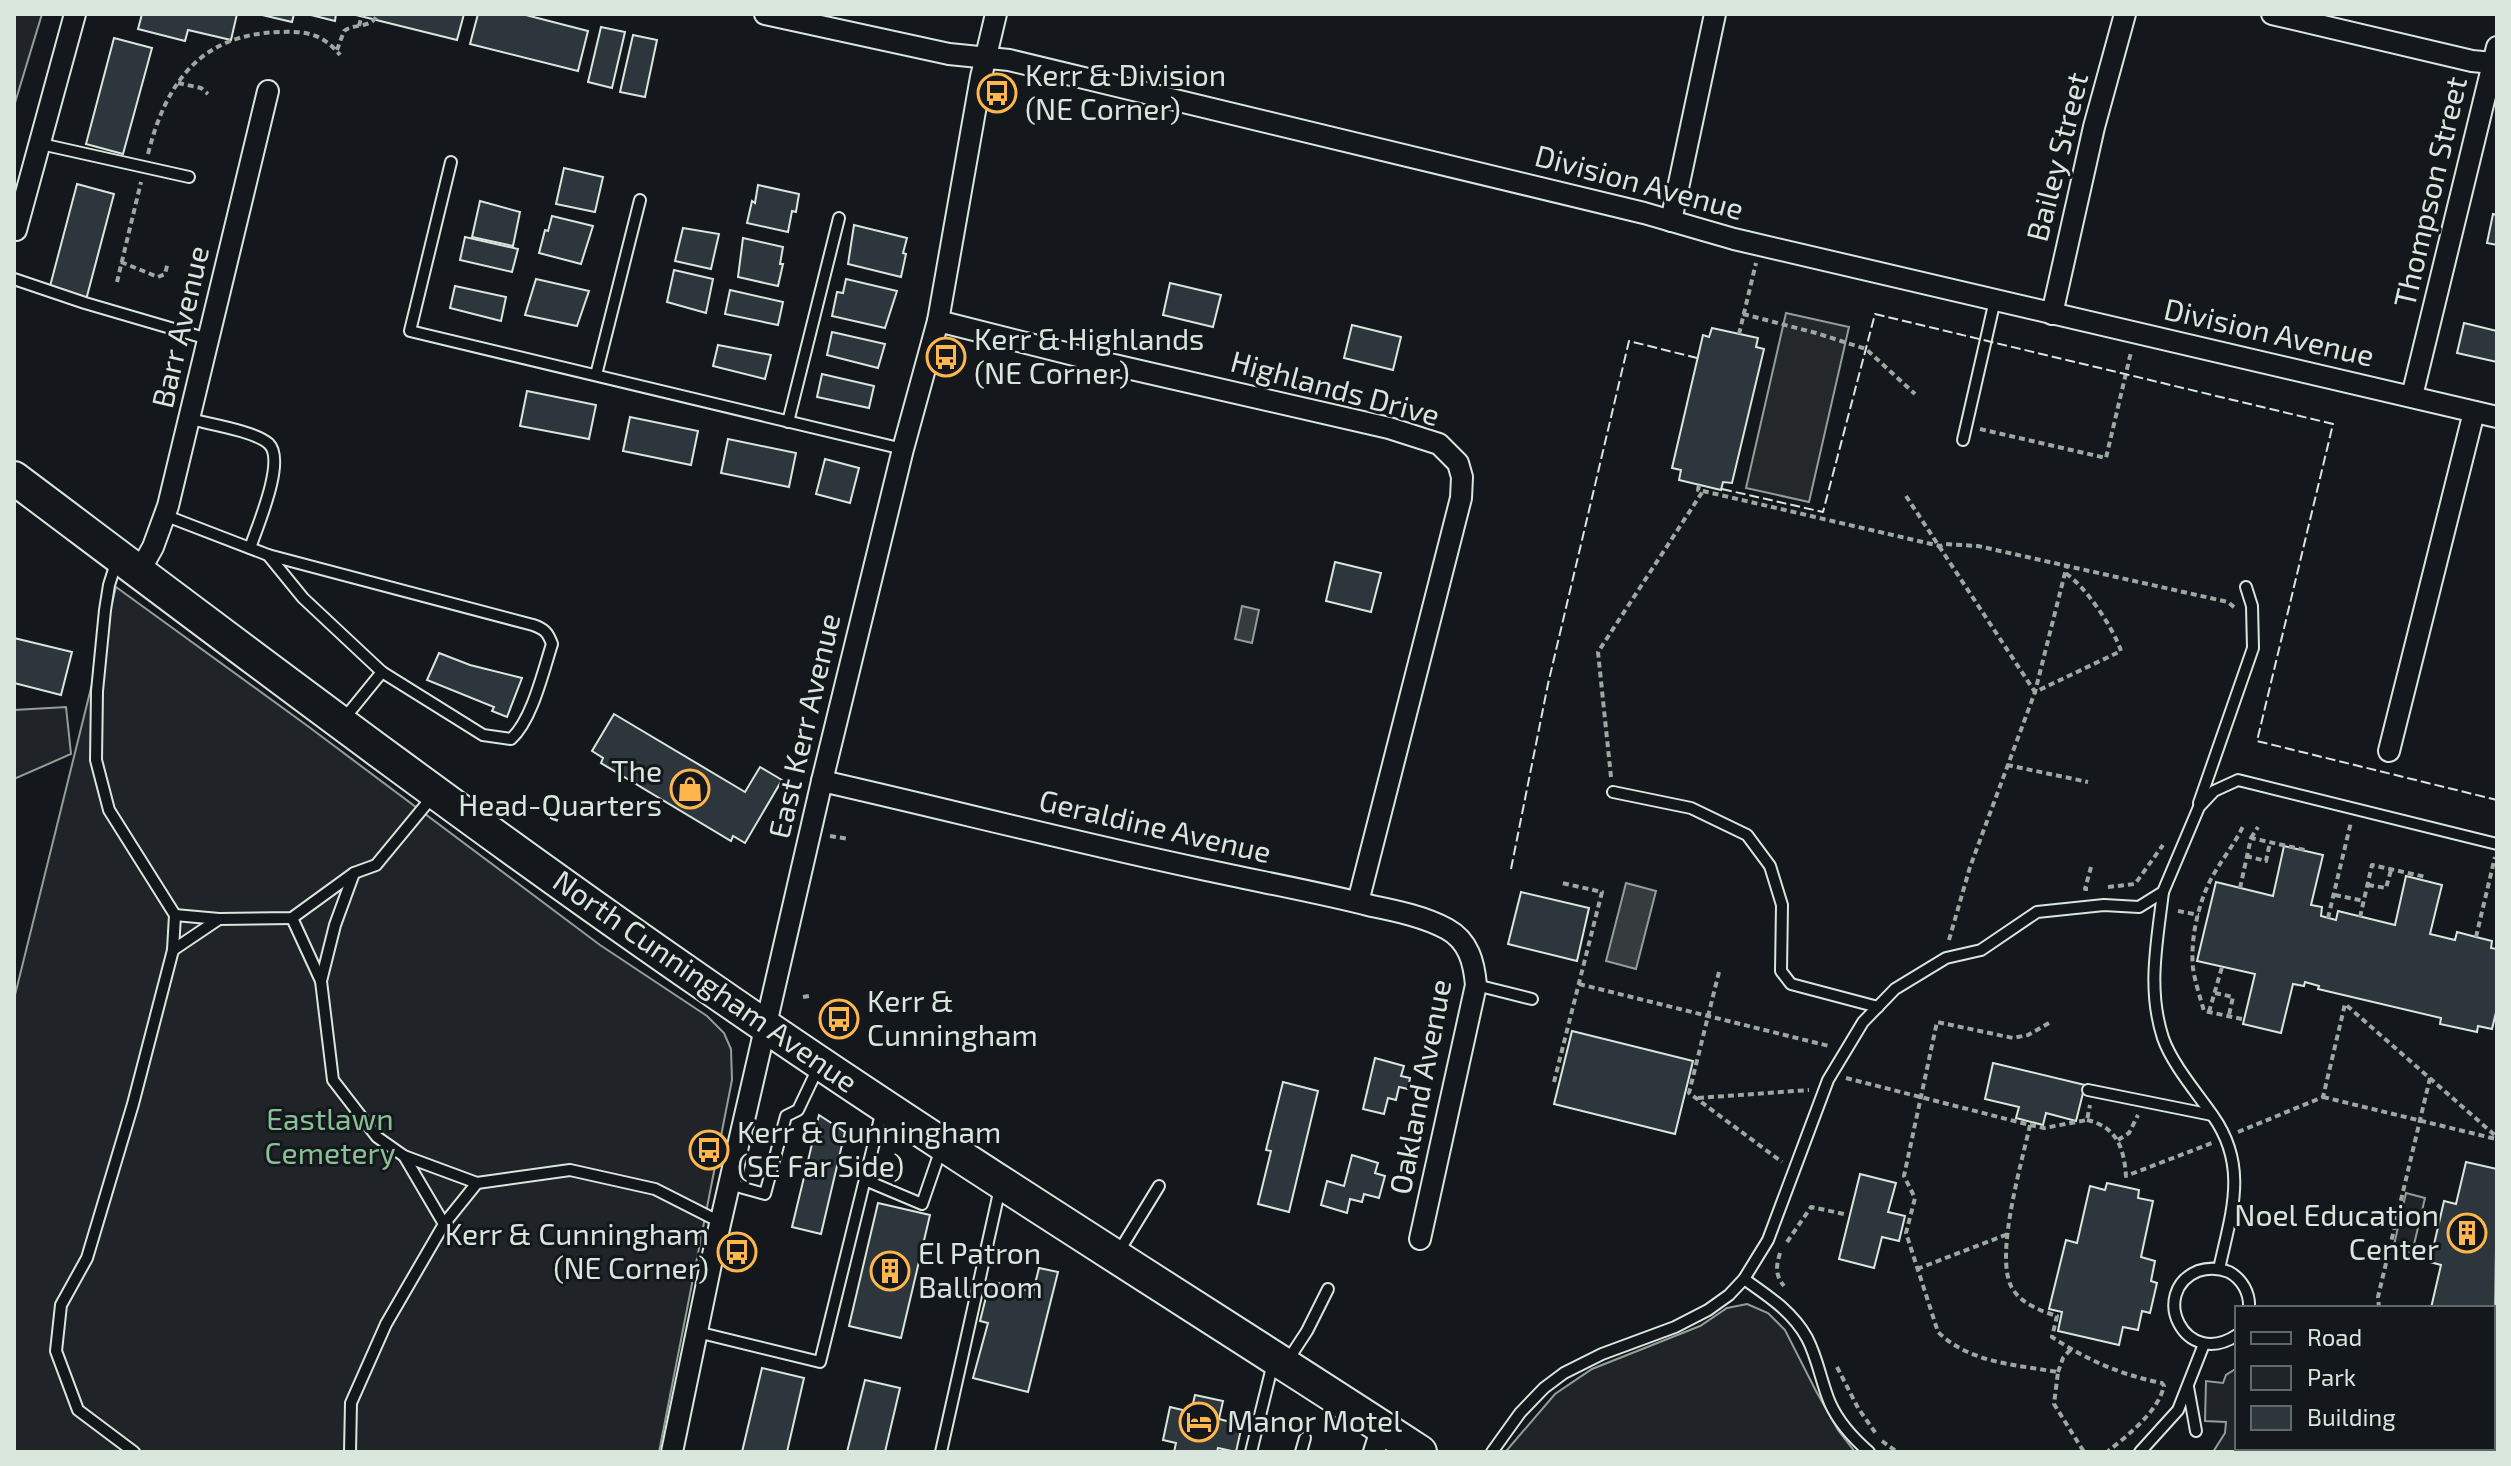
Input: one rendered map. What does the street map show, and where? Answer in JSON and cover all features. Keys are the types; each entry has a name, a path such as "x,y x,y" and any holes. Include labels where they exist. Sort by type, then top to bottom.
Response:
{"main road":[{"name":"North Cunningham Avenue","path":"14,478 558,881 765,1026 1279,1361 1378,1440 1420,1452"}],"street":[{"path":"16,230 75,14"},
{"name":"Division Avenue","path":"765,14 949,54 986,57 1671,221 1760,246 2497,417"},
{"name":"East Kerr Avenue","path":"672,1452 720,1222 822,781 903,449 938,321 996,14"},
{"path":"1671,221 1715,14"},
{"name":"Bailey Street","path":"2052,314 2094,127 2125,14"},
{"path":"2272,14 2457,57 2495,55"},
{"name":"Thompson Street","path":"2412,396 2495,55"},
{"name":"Barr Avenue","path":"129,564 153,547 164,515 268,91"},
{"name":"Highlands Drive","path":"938,321 1389,428 1439,444 1458,463 1462,477 1461,498 1358,902"},
{"path":"2389,751 2474,412"},
{"name":"Geraldine Avenue","path":"822,781 1400,912 1446,928 1467,948"},
{"name":"Oakland Avenue","path":"1420,1239 1476,985 1474,964 1467,948"}],"lane":[{"path":"41,144 189,177"},
{"path":"451,162 410,331 903,449"},
{"path":"596,375 640,200"},
{"path":"788,422 839,218"},
{"path":"14,279 208,339"},
{"path":"1963,440 1995,300"},
{"path":"190,419 254,436 269,445 273,453 275,471 250,548"},
{"path":"164,515 268,555 544,628 552,644 523,726 511,739 483,735 382,672 303,598 268,555"},
{"path":"129,564 109,585 97,691 96,760 109,810 175,915 173,950 133,1104 87,1258 61,1305 56,1351 78,1410 134,1452"},
{"path":"2219,1269 2235,1195 2235,1166 2225,1137 2164,1040 2152,989 2163,892 2196,813 2253,648 2252,606 2246,587"},
{"path":"341,721 382,672"},
{"path":"2196,813 2214,791 2238,780 2497,844"},
{"path":"175,915 219,919 292,918 354,873 376,865 437,791"},
{"path":"1613,792 1691,808 1747,835 1770,866 1782,905 1781,971 1791,984 1878,1007"},
{"path":"321,981 335,925 354,873"},
{"path":"1492,1452 1520,1413 1564,1373 1708,1310 1744,1279 1768,1240 1825,1088 1863,1022 1895,989 1946,958 1981,950 2037,912 2104,905 2139,907 2163,892"},
{"path":"292,918 321,981 333,1080 377,1137 404,1156 477,1183 570,1170 655,1189 720,1222"},
{"path":"173,950 219,919"},
{"path":"1476,985 1532,999"},
{"path":"729,1184 765,1194 786,1116 798,1110 821,1063"},
{"path":"2090,1090 2212,1115"},
{"path":"697,1332 820,1362 884,1104"},
{"path":"865,1180 922,1204 943,1143"},
{"path":"404,1156 444,1224"},
{"path":"941,1452 1002,1182"},
{"path":"350,1452 351,1403 386,1324 444,1224 477,1183"},
{"path":"1116,1256 1159,1186"},
{"path":"2235,1336 2217,1344 2204,1344 2192,1339 2182,1331 2176,1319 2176,1294 2192,1274 2205,1269 2219,1269 2239,1280 2246,1289 2249,1306"},
{"path":"1744,1279 1787,1310 1811,1348 1831,1404 1855,1440 1869,1452"},
{"path":"1251,1452 1279,1361 1307,1331 1328,1289"},
{"path":"2140,1452 2178,1410 2204,1344"},
{"path":"2188,1387 2196,1431"},
{"path":"1301,1452 1305,1438"}],"path":[{"path":"359,26 362,14"},
{"path":"117,282 144,167 166,97 185,72 212,50 242,36 297,32 327,39 339,52 344,31 370,23 377,16"},
{"path":"177,83 201,88 208,94"},
{"path":"1739,334 1760,246"},
{"path":"121,262 158,277 165,274 168,262"},
{"path":"1743,314 1866,349 1915,394"},
{"path":"1966,426 2106,458 2136,333"},
{"path":"1699,485 1698,490 1940,546 1978,546 2228,602 2238,610"},
{"path":"1613,792 1598,652 1703,491"},
{"path":"1906,496 2035,692"},
{"path":"1946,958 1955,911 2035,692 2067,565"},
{"path":"2035,692 2121,651 2116,635 2078,585 2065,573"},
{"path":"2007,765 2088,782"},
{"path":"2328,918 2354,808"},
{"path":"2242,1019 2204,1011 2193,968 2199,915 2214,873 2244,824"},
{"path":"2240,888 2251,838 2258,827"},
{"path":"824,834 849,839"},
{"path":"2091,867 2085,889 2135,884 2168,837"},
{"path":"2251,838 2305,850"},
{"path":"2246,856 2266,861 2270,842"},
{"path":"2476,937 2497,851"},
{"path":"2360,917 2372,865 2426,877"},
{"path":"2367,885 2386,888 2391,870"},
{"path":"1554,1082 1602,892 1562,883"},
{"path":"2334,895 2364,901"},
{"path":"2170,910 2199,915"},
{"path":"2209,1012 2222,967"},
{"path":"1719,972 1689,1093 1794,1171"},
{"path":"1579,984 1846,1050"},
{"path":"2215,993 2233,997 2229,1016"},
{"path":"2323,1097 2345,1004 2497,1138"},
{"path":"2049,1023 2028,1035 2013,1038 1937,1022 1904,1176 1915,1198 1906,1233 1938,1332 1950,1344 1978,1357 2058,1372"},
{"path":"1832,1075 2044,1128 2087,1120 2101,1123 2118,1140 2124,1154 2126,1176 2214,1142"},
{"path":"2379,1306 2378,1297 2430,1078"},
{"path":"1696,1098 1825,1088"},
{"path":"2087,1120 2090,1090"},
{"path":"2239,1132 2323,1097 2497,1138"},
{"path":"2118,1140 2129,1133 2141,1101"},
{"path":"2030,1125 2008,1234 2006,1259 2011,1286 2024,1301 2041,1312 2057,1316 2052,1337 2108,1368 2164,1386 2153,1407 2127,1436 2107,1452"},
{"path":"1787,1289 1779,1279 1776,1266 1781,1250 1811,1207 1844,1214"},
{"path":"1917,1269 2008,1234"},
{"path":"2495,1345 2497,1333"},
{"path":"2071,1349 2063,1358 2058,1372 2054,1404 2084,1452"},
{"path":"1837,1366 1858,1408 1880,1439 1897,1452"}],"green space":[{"path":"14,14 42,14 14,106"},
{"name":"Eastlawn Cemetery","path":"116,587 600,945 707,1016 724,1033 731,1049 732,1080 659,1452 14,1452 14,999"},
{"path":"66,707 71,754 14,779 14,710"},
{"path":"2406,1193 2425,1198 2412,1253 2393,1249"},
{"path":"1747,1304 1768,1313 1785,1330 1838,1430 1855,1452 1507,1450 1555,1394 1592,1369 1700,1326 1727,1308"},
{"path":"2235,1369 2235,1450 2397,1452 2213,1452 2225,1433 2226,1422 2205,1421 2206,1381 2223,1383 2226,1375"}],"shaded area":[{"path":"1786,313 1849,327 1809,502 1746,488"},
{"path":"1242,606 1259,610 1252,643 1235,639"},
{"path":"1626,883 1656,891 1636,969 1606,961"},
{"path":"2497,1406 2497,1452 2438,1452 2495,1450"}],"building":[{"path":"142,14 237,14 231,40 188,30 185,41 138,29"},
{"path":"258,14 294,14 292,22"},
{"path":"307,14 336,14 335,21"},
{"path":"352,14 464,14 457,40"},
{"path":"478,14 522,14 588,31 578,71 470,44"},
{"path":"601,27 625,32 612,88 588,82"},
{"path":"633,35 657,40 645,97 620,92"},
{"path":"114,38 152,48 123,154 86,144"},
{"path":"564,168 603,177 595,212 556,204"},
{"path":"77,184 114,194 86,300 49,290"},
{"path":"758,185 799,194 788,232 747,223"},
{"path":"480,201 520,212 513,246 472,237"},
{"path":"2493,214 2497,215 2497,245 2487,243"},
{"path":"552,216 593,226 581,264 539,253"},
{"path":"854,225 907,238 901,277 848,264"},
{"path":"683,228 719,234 711,269 675,261"},
{"path":"465,237 518,249 512,272 460,260"},
{"path":"743,238 783,247 778,286 738,277"},
{"path":"674,270 713,279 706,313 667,302"},
{"path":"536,279 589,291 577,326 525,315"},
{"path":"846,279 897,291 885,328 832,316 837,292 843,293"},
{"path":"1170,283 1221,295 1213,327 1163,315"},
{"path":"455,286 506,297 501,321 450,308"},
{"path":"730,290 783,302 778,325 725,314"},
{"path":"2464,323 2497,331 2497,362 2457,353"},
{"path":"1352,325 1401,337 1393,370 1344,358"},
{"path":"1712,328 1758,338 1756,347 1764,349 1732,483 1723,482 1721,490 1679,480 1681,470 1672,468 1703,335 1709,337"},
{"path":"832,332 885,344 878,368 827,355"},
{"path":"718,345 771,355 765,379 713,366"},
{"path":"822,374 874,386 869,408 817,397"},
{"path":"527,391 596,405 589,439 520,426"},
{"path":"630,417 698,431 691,465 623,451"},
{"path":"728,439 796,453 789,487 721,473"},
{"path":"825,459 859,468 850,503 816,494"},
{"path":"1335,562 1381,573 1371,612 1326,601"},
{"path":"14,638 72,652 61,695 14,683"},
{"path":"439,653 470,665 522,678 507,717 492,711 494,707 427,680"},
{"path":"614,714 745,792 760,767 782,780 745,843 733,836 731,841 601,763 603,758 592,751"},
{"path":"2284,846 2323,855 2311,905 2322,907 2321,916 2336,920 2338,911 2395,925 2406,876 2442,885 2430,934 2455,940 2457,932 2492,941 2491,948 2497,949 2497,1008 2492,1029 2478,1026 2477,1032 2440,1024 2441,1018 2318,989 2319,986 2305,982 2304,986 2293,984 2281,1033 2243,1024 2255,974 2197,961 2216,882 2273,896"},
{"path":"1521,892 1589,908 1577,961 1508,944"},
{"path":"1572,1031 1693,1061 1675,1134 1554,1104"},
{"path":"1375,1058 1404,1066 1401,1076 1410,1078 1408,1089 1399,1087 1396,1100 1388,1098 1384,1114 1363,1109"},
{"path":"1993,1063 2085,1085 2076,1121 2046,1113 2043,1125 2016,1118 2019,1107 1985,1099"},
{"path":"1283,1082 1318,1091 1289,1212 1258,1204 1271,1151 1266,1150"},
{"path":"819,1115 845,1132 821,1234 792,1227"},
{"path":"1352,1155 1378,1163 1375,1173 1385,1176 1379,1198 1364,1194 1362,1202 1350,1199 1347,1213 1321,1205 1327,1181 1344,1186"},
{"name":"Noel Education Center","path":"2466,1162 2497,1169 2495,1325 2495,1306 2431,1306 2441,1265 2430,1262 2444,1201 2456,1204"},
{"path":"1860,1174 1896,1183 1888,1212 1905,1216 1899,1241 1882,1237 1874,1268 1839,1259"},
{"path":"2107,1183 2139,1190 2138,1198 2153,1201 2141,1257 2155,1261 2151,1281 2157,1283 2150,1313 2142,1311 2138,1330 2123,1327 2119,1345 2058,1331 2062,1312 2049,1309 2066,1240 2077,1243 2090,1186 2105,1190"},
{"name":"El Patron Ballroom","path":"878,1203 930,1215 901,1338 849,1326"},
{"path":"1039,1268 1058,1272 1028,1392 973,1378 988,1323 980,1321 990,1281 1033,1292"},
{"path":"762,1368 804,1378 787,1452 742,1452"},
{"path":"865,1380 900,1388 885,1452 847,1452"},
{"name":"Manor Motel","path":"1195,1395 1223,1401 1219,1419 1242,1425 1236,1452 1218,1448 1217,1452 1174,1452 1176,1443 1163,1440 1170,1407 1191,1412"}],"fence":[{"path":"1722,489 1823,512 1875,314 2333,424 2257,741 2497,800"},
{"path":"1511,869 1548,684 1629,341 1697,358"}],"place":[{"name":"Kerr & Division (NE Corner)","path":"997,93"},
{"name":"Kerr & Highlands (NE Corner)","path":"946,357"},
{"name":"The Head-Quarters","path":"690,789"},
{"name":"Kerr & Cunningham","path":"839,1019"},
{"name":"Kerr & Cunningham (SE Far Side)","path":"709,1150"},
{"name":"Noel Education Center","path":"2467,1233"},
{"name":"Kerr & Cunningham (NE Corner)","path":"737,1252"},
{"name":"El Patron Ballroom","path":"890,1271"},
{"name":"Manor Motel","path":"1199,1422"}]}
